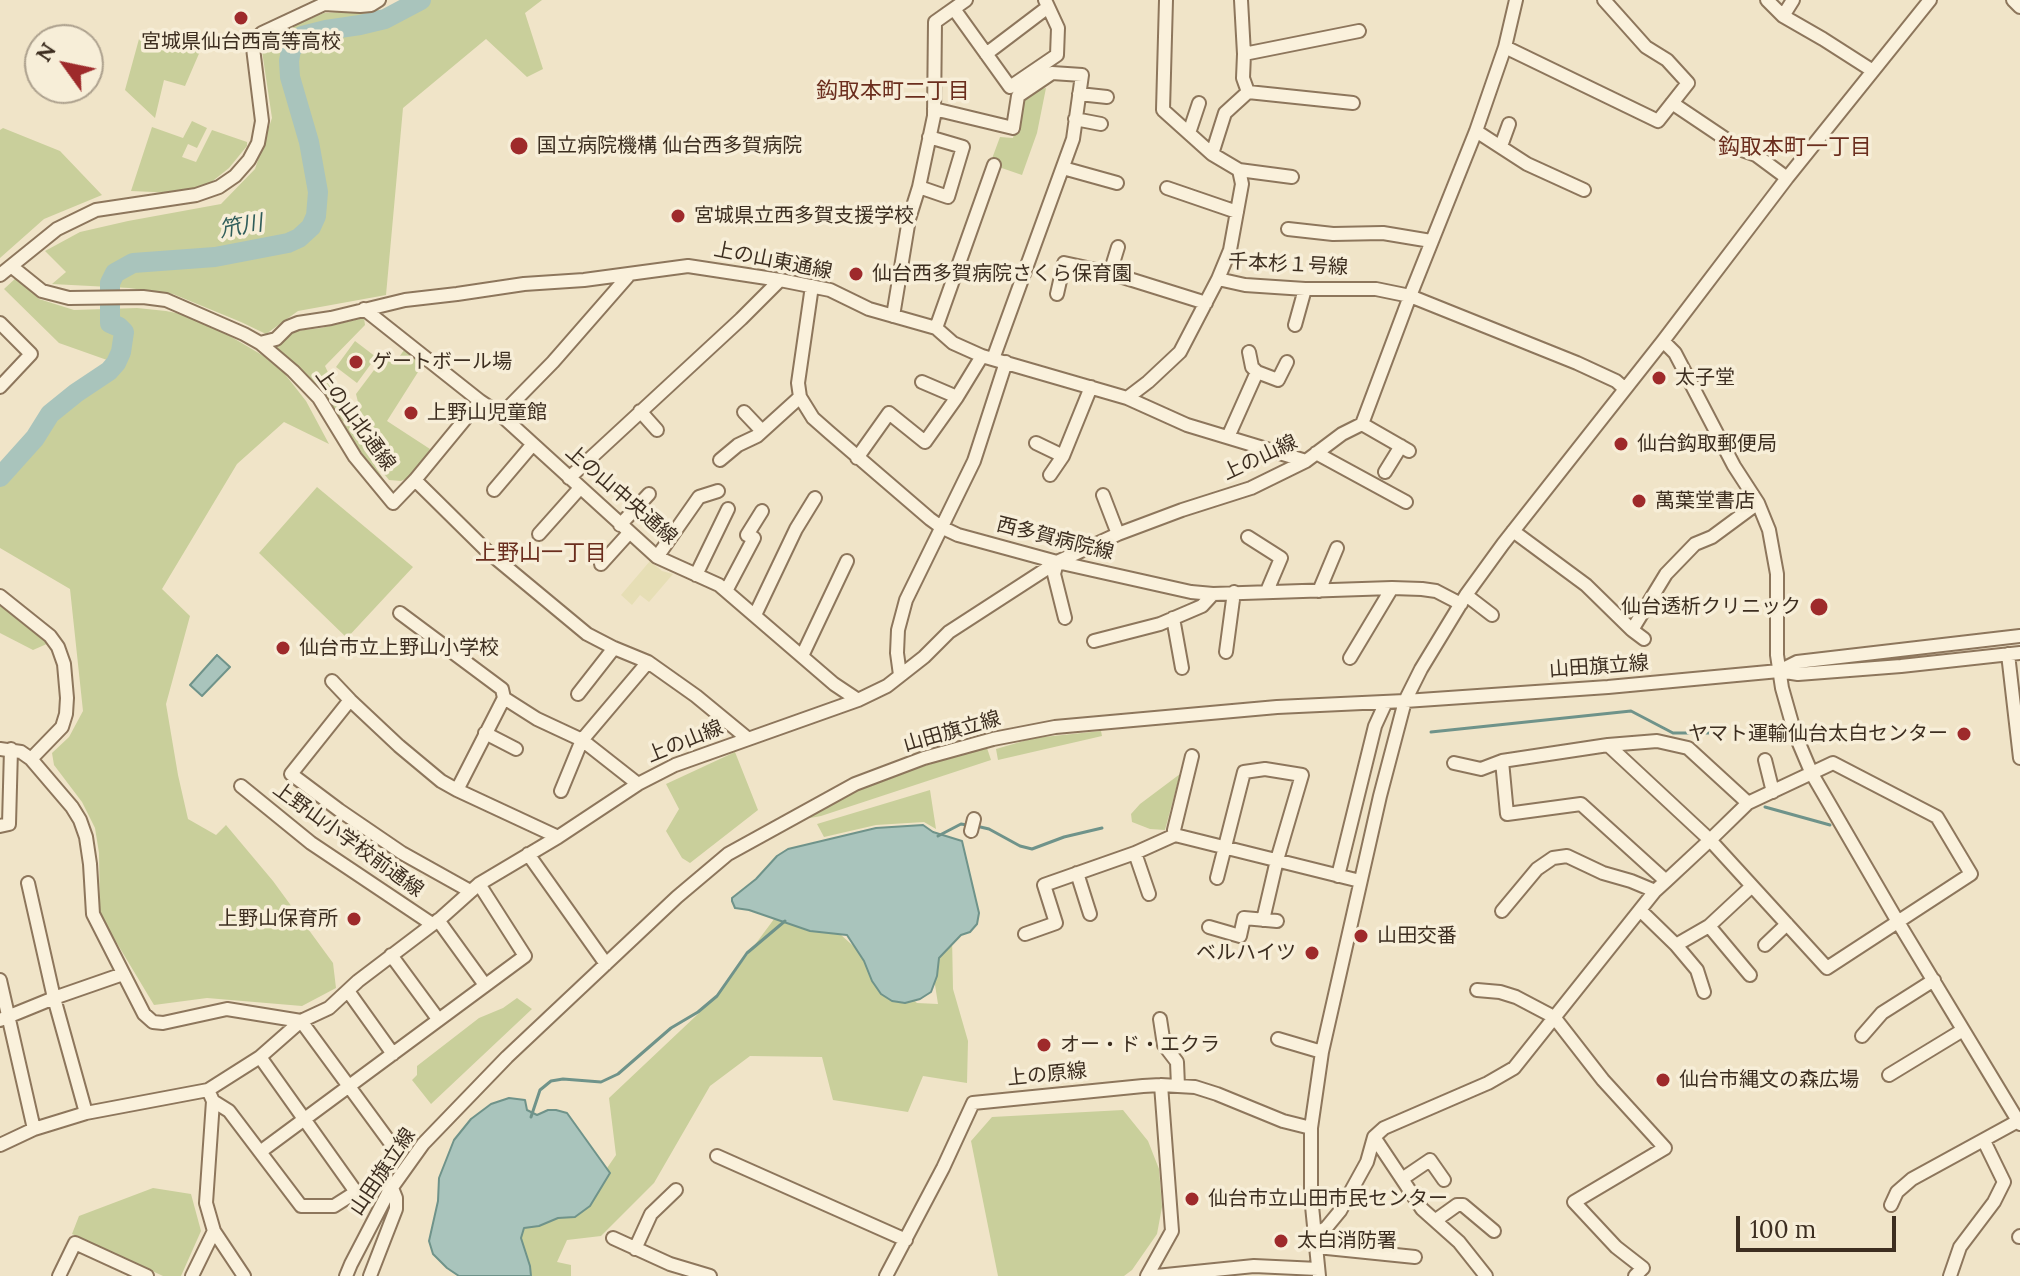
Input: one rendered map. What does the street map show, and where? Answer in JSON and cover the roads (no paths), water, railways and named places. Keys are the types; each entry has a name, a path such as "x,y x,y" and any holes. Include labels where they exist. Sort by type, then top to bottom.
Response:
{"street":[{"path":"0,275 57,229 96,210 196,195 219,187 235,176 258,143 262,121 253,48 256,39 262,33 324,4 360,6 379,0"},
{"path":"893,316 909,219 919,187 934,109 935,22 966,0"},
{"path":"1166,0 1163,110 1212,154 1239,170 1292,177"},
{"path":"1241,0 1243,78 1248,92"},
{"path":"1505,47 1658,121 1688,83 1667,60 1646,47 1604,0"},
{"path":"1767,0 1783,16 1873,71"},
{"path":"1783,16 1793,0"},
{"path":"1156,1276 1254,1266 1318,1272 1311,1196 1311,1128 1322,1052 1380,796 1405,701 1463,600 1513,531 1787,178 1930,0"},
{"path":"2013,0 2020,7"},
{"path":"1385,472 1405,448 1362,424 1476,131 1505,47 1514,1"},
{"path":"954,9 986,54 1010,87 1057,55 1058,28 1046,4 986,54"},
{"path":"1244,54 1359,31"},
{"path":"900,675 898,630 906,600 974,461 994,359 1073,139 1082,75 1052,73 1018,96 1013,128 934,109"},
{"path":"1212,154 1225,113 1248,92 1353,103"},
{"path":"1079,94 1107,97"},
{"path":"1189,133 1199,103"},
{"path":"1672,103 1787,178"},
{"path":"1075,119 1101,124"},
{"path":"1501,146 1509,124"},
{"path":"1476,131 1527,164 1584,190"},
{"path":"919,187 948,197 963,147 929,137"},
{"path":"936,328 994,165"},
{"path":"1063,168 1117,183"},
{"path":"1218,279 1230,250 1242,184 1239,170"},
{"path":"1167,188 1237,212"},
{"path":"1288,229 1333,234 1383,233 1431,241"},
{"path":"1110,273 1118,247"},
{"path":"1057,294 1064,263 1110,273 1206,303"},
{"name":"上の山北通線","path":"11,266 42,291 69,298 143,297 166,300 260,343 319,398 355,457 393,503 480,401"},
{"name":"上の山東通線","path":"260,343 276,339 288,327 298,323 405,300 688,266 830,290 869,309 936,328 953,343 994,359 1127,398 1187,425 1311,457 1406,502"},
{"path":"501,415 553,362 629,275"},
{"name":"千本杉１号線","path":"1127,398 1180,352 1218,279 1245,285 1305,289 1376,289 1410,296"},
{"path":"569,478 780,280"},
{"path":"720,460 738,445 757,436 800,397 798,383 812,286"},
{"path":"1295,325 1305,289"},
{"path":"1410,296 1577,363 1616,381 1625,389"},
{"name":"上の山中央通線","path":"364,309 501,415 657,557 719,585 834,684 858,700"},
{"path":"0,323 31,354 0,387"},
{"path":"1663,341 1675,353 1734,466 1758,503 1769,530 1775,559 1779,671 1789,717 1812,774 2019,1123 1903,1185 1891,1205"},
{"path":"1249,352 1252,367 1257,372 1278,380 1287,362"},
{"path":"857,458 889,413 925,442 957,397 994,359"},
{"path":"1228,437 1257,372"},
{"path":"922,382 957,397"},
{"path":"1050,475 1063,456 1091,387"},
{"name":"西多賀病院線","path":"800,397 813,418 857,458 941,527 958,535 1057,562 1191,592 1213,594 1392,588 1436,591 1492,615"},
{"path":"640,411 657,430"},
{"path":"744,412 762,431"},
{"name":"上の山線","path":"211,1095 301,1021 329,1008 474,888 638,784 675,765 858,700 887,686 924,657 949,632 1057,562 1118,534 1251,488 1311,457 1342,434 1362,424"},
{"path":"1036,443 1063,456"},
{"path":"494,490 533,444"},
{"path":"415,480 499,561 587,634 648,662 747,738"},
{"path":"539,534 580,488"},
{"path":"657,557 699,497 718,491"},
{"path":"601,564 649,494"},
{"path":"1103,495 1118,534"},
{"path":"755,615 796,529 815,498"},
{"path":"1632,630 1666,574 1681,558 1695,544 1712,537 1758,503"},
{"path":"696,575 728,509"},
{"path":"726,591 754,538 747,535 762,511"},
{"path":"1513,531 1586,585 1644,639"},
{"path":"1248,537 1281,558 1267,591"},
{"path":"1319,591 1337,548"},
{"path":"802,656 847,561"},
{"path":"1057,562 1054,574 1065,618"},
{"path":"1350,658 1392,588"},
{"path":"1226,652 1234,592"},
{"path":"1094,641 1160,624 1202,606 1213,594"},
{"path":"0,596 50,636 64,664 67,698 62,727 31,759"},
{"path":"400,613 502,689 504,698 457,790"},
{"path":"1173,618 1182,668"},
{"name":"山田旗立線","path":"1779,671 1797,662 2020,636"},
{"path":"578,694 614,648"},
{"path":"2014,654 2020,758"},
{"name":"山田旗立線","path":"346,1276 392,1188 423,1144 507,1057 677,897 728,854 855,784 924,758 993,739 1055,727 1277,707 1608,687 1779,671 1798,674 2014,654"},
{"path":"561,791 582,740 648,662"},
{"path":"332,681 399,746 441,781 558,837"},
{"path":"504,698 537,719 582,740 638,784"},
{"path":"260,1152 525,956 474,888 402,853 291,774 350,700"},
{"path":"1338,876 1375,726 1386,702"},
{"path":"485,733 516,749"},
{"path":"1454,763 1481,769 1502,761 1657,741 1688,748 1748,803"},
{"path":"1316,1233 1326,1228 1340,1211 1367,1162 1374,1137 1384,1128 1477,1089 1514,1068 1655,891 1710,840 1748,803 1833,763 1937,817 1971,874 1827,968 1710,840 1608,745"},
{"path":"0,826 9,824 5,749 21,752 31,759 80,820 90,864 93,914 144,1014 153,1022 163,1023 227,1009 301,1021 389,1141"},
{"path":"1175,835 1192,756"},
{"path":"1765,760 1773,792"},
{"path":"1502,761 1507,814 1581,804 1666,881"},
{"path":"1217,878 1244,772 1265,769 1302,775 1263,920"},
{"name":"上野山小学校前通線","path":"241,786 311,843 435,922"},
{"path":"1025,934 1056,923 1044,885 1135,853 1175,835 1360,881"},
{"path":"1135,853 1149,894"},
{"path":"528,854 606,964"},
{"path":"1502,911 1537,869 1553,858 1567,856 1603,873 1655,891"},
{"path":"1077,873 1090,914"},
{"path":"28,883 54,998 86,1113"},
{"path":"1676,945 1709,926 1752,886"},
{"path":"1641,911 1697,970 1704,992"},
{"path":"1209,927 1240,936 1244,918 1277,921"},
{"path":"435,922 485,985"},
{"path":"1765,945 1787,924"},
{"path":"1709,926 1750,975"},
{"path":"391,955 438,1019"},
{"path":"5,1018 123,974"},
{"path":"0,980 5,1018 34,1129"},
{"path":"1862,1036 1882,1013 1934,980"},
{"path":"1477,990 1516,997 1554,1017 1603,1080 1665,1148 1574,1202 1616,1247 1643,1268 1635,1276"},
{"path":"348,991 393,1054"},
{"path":"1160,1019 1164,1045 1177,1062 1178,1086"},
{"path":"1889,1075 1963,1030"},
{"path":"1278,1039 1322,1052"},
{"path":"0,1145 34,1129 86,1113 211,1095 229,1111 301,1206 334,1206 356,1192 260,1057"},
{"path":"1147,1276 1172,1231 1161,1085"},
{"name":"上の原線","path":"886,1276 943,1168 973,1103 1161,1085 1195,1087 1283,1121 1311,1128"},
{"path":"211,1095 206,1203 214,1231 244,1276"},
{"path":"1374,1137 1422,1209 1459,1242 1486,1276"},
{"path":"1950,1276 1960,1247 1994,1202 2004,1182 1984,1141"},
{"path":"717,1156 906,1240"},
{"path":"1402,1179 1430,1160 1444,1180"},
{"path":"370,1276 396,1209 392,1188"},
{"path":"635,1249 651,1214 676,1190"},
{"path":"1436,1220 1457,1205 1463,1205 1494,1231"},
{"path":"192,1276 214,1231"},
{"path":"613,1238 670,1264 710,1276"},
{"path":"59,1276 75,1243 147,1276"},
{"path":"1317,1247 1415,1257"}],"water":[{"path":"217,655 230,667 202,696 190,685"},
{"path":"923,825 933,832 962,841 979,913 977,924 970,932 961,935 939,958 931,992 920,999 905,1003 892,1001 881,994 847,935 810,931 735,908 732,901 788,849 876,828"},
{"path":"509,1098 525,1100 527,1110 537,1115 548,1110 567,1113 610,1173 590,1206 575,1217 558,1218 524,1228 521,1238 531,1276 459,1276 433,1254 429,1241 438,1201 439,1178 454,1140 471,1119 491,1104"}],"waterway":[{"name":"笊川","path":"0,477 35,438 50,414 116,363 124,332 110,323 110,283 115,273 133,263 215,257 288,243 311,227 316,216 318,192 309,142 290,77 291,50 302,36 385,19 421,0"},
{"path":"1431,732 1631,711 1673,733 1708,733 1725,728"},
{"path":"1765,807 1830,825"},
{"path":"938,836 961,824 967,825"},
{"path":"976,826 1032,849 1102,828"},
{"path":"531,1117 540,1090 551,1081 601,1082 618,1074 671,1028 717,996 747,953 785,921"}],"place":[{"name":"宮城県仙台西高等高校","path":"241,18"},
{"name":"国立病院機構 仙台西多賀病院","path":"519,146"},
{"name":"宮城県立西多賀支援学校","path":"678,216"},
{"name":"仙台西多賀病院さくら保育園","path":"856,274"},
{"name":"ゲートボール場","path":"356,362"},
{"name":"太子堂","path":"1659,378"},
{"name":"上野山児童館","path":"411,413"},
{"name":"仙台鈎取郵便局","path":"1621,444"},
{"name":"萬葉堂書店","path":"1639,501"},
{"name":"仙台透析クリニック","path":"1819,607"},
{"name":"仙台市立上野山小学校","path":"283,648"},
{"name":"ヤマト運輸仙台太白センター","path":"1964,734"},
{"name":"上野山保育所","path":"354,919"},
{"name":"山田交番","path":"1361,936"},
{"name":"ベルハイツ","path":"1312,953"},
{"name":"オー・ド・エクラ","path":"1044,1045"},
{"name":"仙台市縄文の森広場","path":"1663,1080"},
{"name":"仙台市立山田市民センター","path":"1192,1199"},
{"name":"太白消防署","path":"1281,1241"}],"district":[{"name":"鈎取本町二丁目","path":"893,92"},
{"name":"鈎取本町一丁目","path":"1795,148"},
{"name":"上野山一丁目","path":"541,554"}]}
